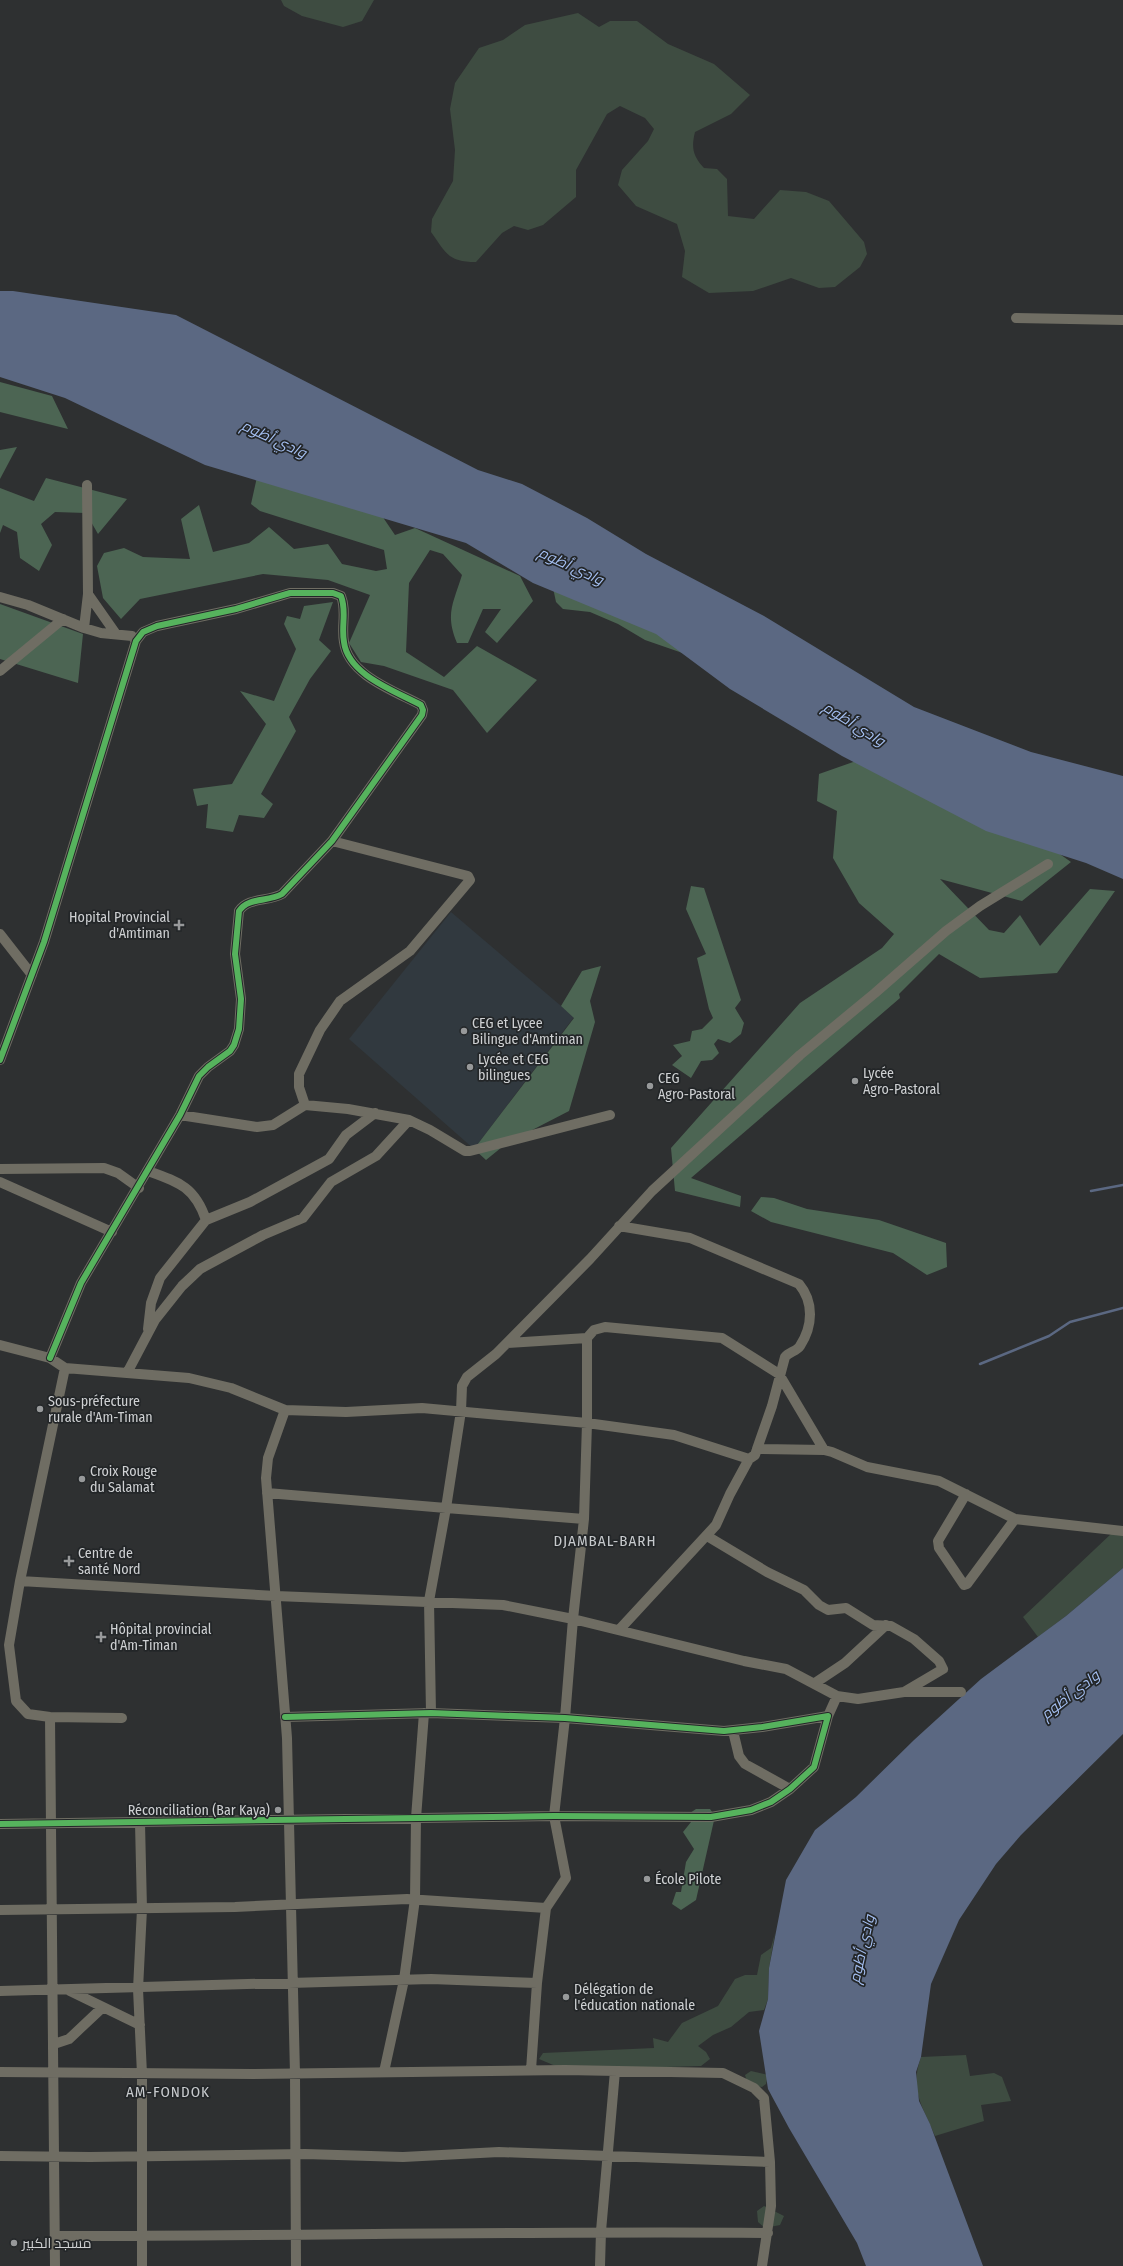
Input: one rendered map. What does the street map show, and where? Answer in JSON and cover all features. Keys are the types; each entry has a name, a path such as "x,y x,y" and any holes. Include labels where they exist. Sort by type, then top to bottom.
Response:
{"street":[{"path":"1016,318 1123,320"},
{"path":"84,628 88,594 87,484"},
{"path":"0,1060 32,975 136,641 143,632 157,626 236,609 290,593 333,593 341,596 344,604 344,642 348,655 357,668 421,705 423,710 417,721 332,841 282,894 276,898 249,902 242,905 239,911 235,954 242,999 239,1029 230,1051 208,1067 199,1076 180,1115 139,1188 81,1283 50,1358"},
{"path":"88,594 116,634"},
{"path":"0,597 63,618 84,628 101,633 132,636 136,641"},
{"path":"0,671 63,618"},
{"path":"305,1105 299,1087 299,1074 320,1030 340,1001 410,951 470,880 468,876 332,841"},
{"path":"384,2072 404,1980 415,1899 416,1818 428,1713 429,1601 446,1508 464,1382 507,1343 590,1259 652,1190 800,1055 876,994 946,932 980,906 1048,864"},
{"path":"0,934 32,975"},
{"path":"180,1115 257,1127 274,1125 305,1105 375,1113 409,1120 430,1130 465,1151 610,1116"},
{"path":"148,1334 151,1303 160,1278 206,1220 250,1202 329,1159 346,1135 375,1113"},
{"path":"128,1373 148,1334 168,1303 182,1286 200,1269 270,1231 303,1218 331,1182 376,1156 409,1120"},
{"path":"0,1169 104,1168 118,1172 139,1188"},
{"path":"148,1171 181,1183 201,1204 206,1220"},
{"path":"0,1182 112,1232"},
{"path":"619,1226 690,1238 799,1284 808,1300 811,1317 800,1346 785,1356 779,1374 772,1406 755,1455 749,1459 730,1494 716,1525 619,1630"},
{"path":"531,2070 537,1983 546,1908 566,1878 554,1816 584,1519 588,1338 594,1330 605,1328 719,1337 779,1374 824,1450"},
{"path":"507,1343 588,1338"},
{"path":"0,1345 50,1358 66,1368 188,1378 231,1388 285,1410 346,1412 422,1408 587,1423 674,1435 749,1459"},
{"path":"66,1368 5,1645 16,1701 28,1714 50,1717 122,1718"},
{"path":"285,1410 266,1468 285,1717 295,2074 294,2154 296,2266"},
{"path":"757,1449 824,1450 867,1467 939,1481 1015,1519 1123,1531"},
{"path":"267,1493 584,1519"},
{"path":"966,1494 938,1544 964,1585 968,1584 1015,1519"},
{"path":"706,1536 767,1572 804,1590 819,1606 828,1610 846,1608 873,1625 886,1625 914,1639 939,1661 943,1669 904,1692"},
{"path":"20,1581 276,1596 503,1604 573,1619 744,1661 786,1669 837,1696 858,1699 904,1692 961,1692"},
{"path":"815,1683 845,1663 886,1625"},
{"path":"0,1824 554,1816 711,1817 751,1810 771,1802 790,1789 814,1767 828,1716 837,1696"},
{"path":"285,1717 428,1713 565,1718 733,1731 828,1716"},
{"path":"50,1717 52,1990 55,2073 55,2266"},
{"path":"733,1731 739,1756 745,1764 790,1789"},
{"path":"140,1823 142,1909 138,1989 142,2074 142,2266"},
{"path":"0,1910 142,1909 415,1899 546,1908"},
{"path":"0,1991 138,1989 404,1980 537,1983"},
{"path":"68,1990 140,2025"},
{"path":"54,2044 69,2039 103,2007"},
{"path":"0,2072 295,2074 531,2070 715,2071 754,2088 764,2098 770,2162 771,2206 762,2266"},
{"path":"600,2266 601,2232 609,2157 615,2071"},
{"path":"0,2156 55,2157 294,2154 403,2157 499,2152 770,2162"},
{"path":"55,2236 295,2236 601,2232 768,2232"}],"shaded area":[{"path":"451,912 574,1017 474,1149 349,1039"}],"green space":[{"path":"281,0 374,0 362,21 343,27 302,16 284,6"},
{"path":"578,13 599,27 610,21 637,21 668,44 714,64 750,95 731,114 695,132 693,143 695,156 700,164 704,168 717,169 727,179 728,216 754,219 780,190 806,192 829,201 864,242 867,254 860,267 835,287 819,288 791,278 753,291 709,293 682,277 685,251 677,224 636,206 618,185 622,170 648,141 654,129 645,118 620,106 607,114 576,170 576,197 543,225 528,230 514,226 502,233 476,262 467,262 453,258 444,251 431,232 432,219 453,181 455,150 450,109 455,83 479,48 503,40 525,25"},
{"path":"0,382 52,396 68,429 0,412"},
{"path":"17,447 0,479 0,450"},
{"path":"261,459 378,510 395,535 415,528 520,576 533,601 497,643 485,632 501,609 483,609 468,643 457,643 451,624 451,616 453,602 462,575 443,554 430,550 409,583 406,652 444,677 477,646 537,680 487,733 453,690 384,666 361,662 349,643 370,595 328,580 263,574 140,599 121,619 103,598 97,566 104,553 124,548 143,557 190,559 181,519 199,505 213,552 249,543 269,527 294,549 328,544 342,564 376,571 387,569 384,550 260,511 251,504"},
{"path":"46,478 127,499 98,534 86,513 55,512 41,524 52,545 39,571 20,558 17,532 3,525 0,533 0,488 34,501"},
{"path":"552,583 613,599 694,657 645,640 618,624 590,612 563,609 556,602"},
{"path":"333,602 319,640 331,651 310,679 289,717 296,731 261,794 273,804 264,818 239,815 233,832 206,828 208,804 197,806 193,789 232,784 266,724 240,691 274,701 296,649 284,624 287,616 300,619 304,606"},
{"path":"0,604 83,634 78,683 0,659"},
{"path":"856,761 1047,845 1071,862 1022,901 940,879 989,930 1004,933 1020,915 1040,946 1090,889 1115,891 1057,973 980,978 939,954 899,994 900,998 691,1178 741,1196 740,1207 675,1191 671,1148 800,1003 882,948 894,934 859,903 833,858 837,811 817,801 819,774"},
{"path":"691,886 704,888 741,1000 735,1008 744,1023 741,1034 730,1043 718,1039 714,1044 719,1053 712,1060 701,1061 691,1078 672,1065 682,1056 673,1045 690,1041 692,1031 702,1029 713,1018 709,1009 697,958 706,954 686,909"},
{"path":"601,966 590,1001 595,1022 569,1111 507,1143 486,1160 474,1149 574,1018 561,1006 582,971"},
{"path":"761,1197 774,1198 807,1209 879,1220 946,1243 947,1267 927,1275 893,1253 771,1222 751,1211"},
{"path":"1112,1533 1123,1534 1123,1568 1066,1616 1038,1637 1023,1617"},
{"path":"696,1809 710,1809 715,1816 696,1900 681,1910 672,1904 676,1892 681,1892 686,1862 694,1849 683,1832 691,1822 690,1813"},
{"path":"775,1933 769,1968 768,1999 764,2010 749,2012 731,2027 713,2035 698,2046 706,2052 710,2059 701,2066 565,2070 539,2059 543,2053 654,2048 653,2038 668,2042 682,2023 718,2006 735,1979 745,1975 757,1975 761,1955 771,1948"},
{"path":"966,2055 970,2076 994,2073 1002,2077 1011,2101 981,2105 984,2121 935,2136 922,2107 917,2089 916,2079 921,2057"},
{"path":"751,2071 768,2075 766,2084 762,2087 748,2085 745,2075"},
{"path":"764,2206 784,2216 780,2225 765,2228 758,2222 757,2211"}],"water":[{"name":"وادي أظوم","path":"0,291 13,291 176,315 478,470 522,484 587,518 646,554 764,616 914,707 1031,752 1123,776 1123,879 1086,863 986,831 842,756 730,689 656,634 533,583 466,543 205,465 65,398 0,377"},
{"name":"وادي أظوم","path":"1123,1568 1123,1734 1021,1835 996,1864 959,1920 931,1984 921,2057 916,2072 919,2101 930,2124 983,2266 866,2266 857,2243 789,2128 768,2089 759,2031 768,1999 769,1968 786,1880 815,1830 856,1797 914,1740 981,1679 1066,1616"}],"waterway":[{"path":"1091,1191 1123,1185"},
{"path":"980,1364 1049,1336 1070,1322 1123,1308"}],"cycle path":[{"path":"0,1060 44,942 136,641 143,632 157,626 236,609 290,593 333,593 341,596 344,607 343,630 347,654 354,664 374,681 421,705 423,710 422,715 332,841 282,894 253,902 243,907 239,911 235,954 241,999 239,1029 234,1045 230,1051 208,1067 199,1076 180,1115 81,1283 50,1358"},
{"path":"0,1824 554,1816 711,1817 751,1810 771,1802 790,1789 814,1767 828,1716 762,1727 724,1731 565,1718 431,1713 285,1717"}],"place":[{"name":"Hopital Provincial d'Amtiman","path":"179,925"},
{"name":"CEG et Lycee Bilingue d'Amtiman","path":"464,1031"},
{"name":"Lycée et CEG bilingues","path":"470,1067"},
{"name":"Lycée Agro-Pastoral","path":"855,1081"},
{"name":"CEG Agro-Pastoral","path":"650,1086"},
{"name":"Sous-préfecture rurale d'Am-Timan","path":"40,1409"},
{"name":"Croix Rouge du Salamat","path":"82,1479"},
{"name":"Centre de santé Nord","path":"69,1561"},
{"name":"Hôpital provincial d'Am-Timan","path":"101,1637"},
{"name":"Réconciliation (Bar Kaya)","path":"278,1810"},
{"name":"École Pilote","path":"647,1879"},
{"name":"Délégation de l'éducation nationale","path":"566,1997"},
{"name":"مسجد الكبير","path":"14,2243"}],"district":[{"name":"DJAMBAL-BARH","path":"605,1541"},
{"name":"AM-FONDOK","path":"168,2092"}]}
